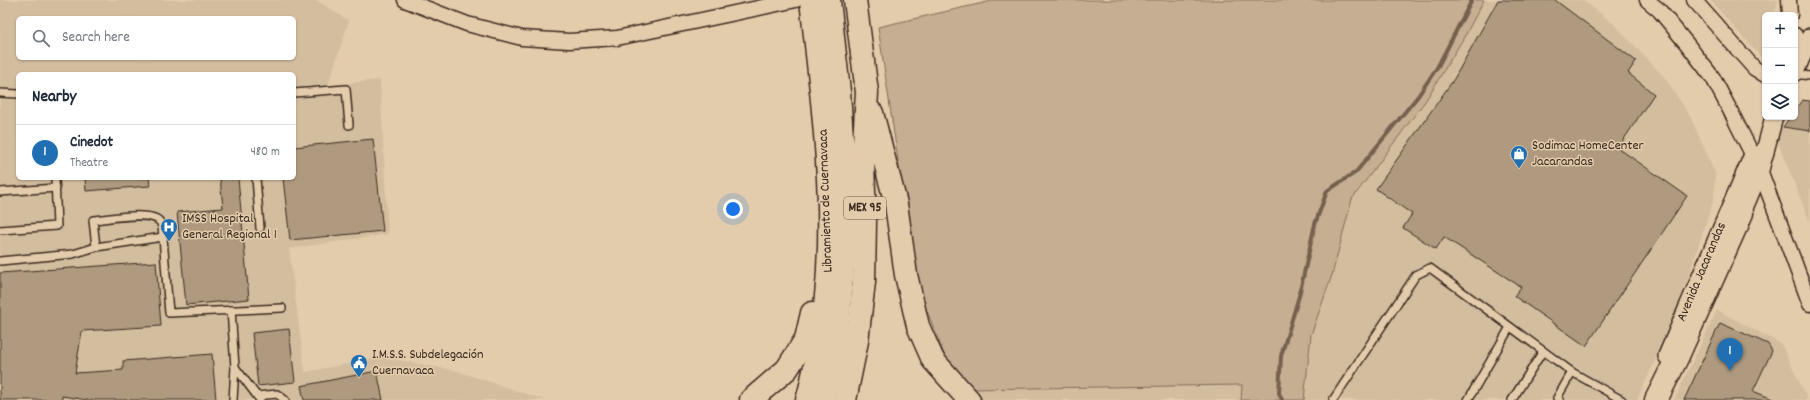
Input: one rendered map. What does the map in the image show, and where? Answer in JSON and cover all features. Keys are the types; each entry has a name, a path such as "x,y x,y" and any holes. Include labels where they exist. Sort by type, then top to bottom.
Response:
{"main road":[{"name":"MEX 95","path":"845,400 857,341 864,282 865,221 863,162 867,92 856,7"},
{"name":"MEX 95","path":"821,10 840,107 847,214 836,339 823,400"},
{"name":"Libramiento de Cuernavaca","path":"807,400 822,336 828,280 828,213 823,119 821,10"},
{"path":"867,92 896,204 906,275 918,326 933,360 969,400"},
{"path":"751,400 787,369 806,339 816,294 828,213"},
{"path":"1656,400 1742,213"}],"street":[{"path":"405,0 467,24 522,38 569,41 617,38 796,0"},
{"path":"1647,0 1658,10 1687,44 1712,78 1759,159 1810,304"},
{"path":"1694,0 1754,68 1762,73"},
{"path":"1789,0 1790,12"},
{"path":"1798,66 1810,37"},
{"name":"Avenida Jacarandas","path":"1668,400 1732,252 1739,231 1742,213 1773,120"},
{"name":"Avenida Jacarandas","path":"1648,400 1711,249 1759,159"}],"lane":[{"path":"1798,69 1810,76"},
{"path":"296,92 346,89 349,125"},
{"path":"0,93 16,94"},
{"path":"0,230 57,226 55,180"},
{"path":"256,180 260,228"},
{"path":"0,192 56,188"},
{"path":"96,247 93,220 148,216 159,221 162,225 169,314 282,308"},
{"path":"0,261 73,254 96,247 163,237"},
{"path":"1333,400 1416,275 1430,268 1572,372 1622,400"},
{"path":"231,310 235,367 232,400"},
{"path":"1468,400 1510,327"},
{"path":"1512,400 1543,351"},
{"path":"235,367 259,398 277,394 285,400"},
{"path":"1560,400 1557,398 1572,372"}],"shaded area":[{"name":"IMSS Hospital General Regional 1","path":"0,0 316,0 349,21 328,85 380,80 388,234 289,249 305,372 383,357 457,371 545,400 0,400"},
{"path":"996,0 1484,0 1466,34 1426,100 1352,199 1332,275 1311,335 1304,400 1241,400 1242,385 969,389 944,354 917,286 878,27"},
{"path":"1484,0 1583,0 1614,24 1665,78 1690,116 1715,173 1714,198 1691,269 1666,337 1637,400 1304,400 1311,335 1332,275 1352,199 1426,100 1466,34"},
{"path":"1710,0 1778,0 1775,12 1762,12 1761,57"},
{"path":"1783,127 1810,131 1810,222 1776,138"},
{"path":"1717,310 1781,344 1808,400 1674,400"},
{"path":"1242,385 1241,400 977,400 969,389"}],"building":[{"name":"Sodimac HomeCenter Jacarandas","path":"1498,0 1555,0 1636,61 1628,73 1654,94 1618,148 1687,196 1586,346 1514,296 1521,287 1444,237 1436,249 1403,228 1412,214 1376,189 1454,79"},
{"path":"1802,100 1810,101 1810,131 1783,127 1788,120 1798,120 1798,106"},
{"path":"373,139 383,231 290,240 283,180 296,180 296,147"},
{"path":"85,180 149,180 150,186 86,191"},
{"path":"220,180 238,180 249,299 186,305 177,212 223,208"},
{"path":"156,262 161,326 82,331 75,373 123,370 123,361 212,354 216,400 87,400 62,396 62,400 0,400 0,273"},
{"path":"1720,323 1768,344 1772,351 1753,391 1775,400 1684,400"},
{"path":"289,329 295,382 258,386 252,333"},
{"name":"I.M.S.S. Subdelegación Cuernavaca","path":"377,371 383,400 304,400 301,386"}],"waterway":[{"path":"1282,400 1279,393 1281,356 1299,296 1315,224 1327,191 1356,172 1418,96 1438,66 1472,0"}],"place":[{"name":"Sodimac HomeCenter Jacarandas","path":"1519,169"},
{"name":"IMSS Hospital General Regional 1","path":"169,242"},
{"name":"Cinedot","path":"1730,371"},
{"name":"I.M.S.S. Subdelegación Cuernavaca","path":"359,378"}]}
